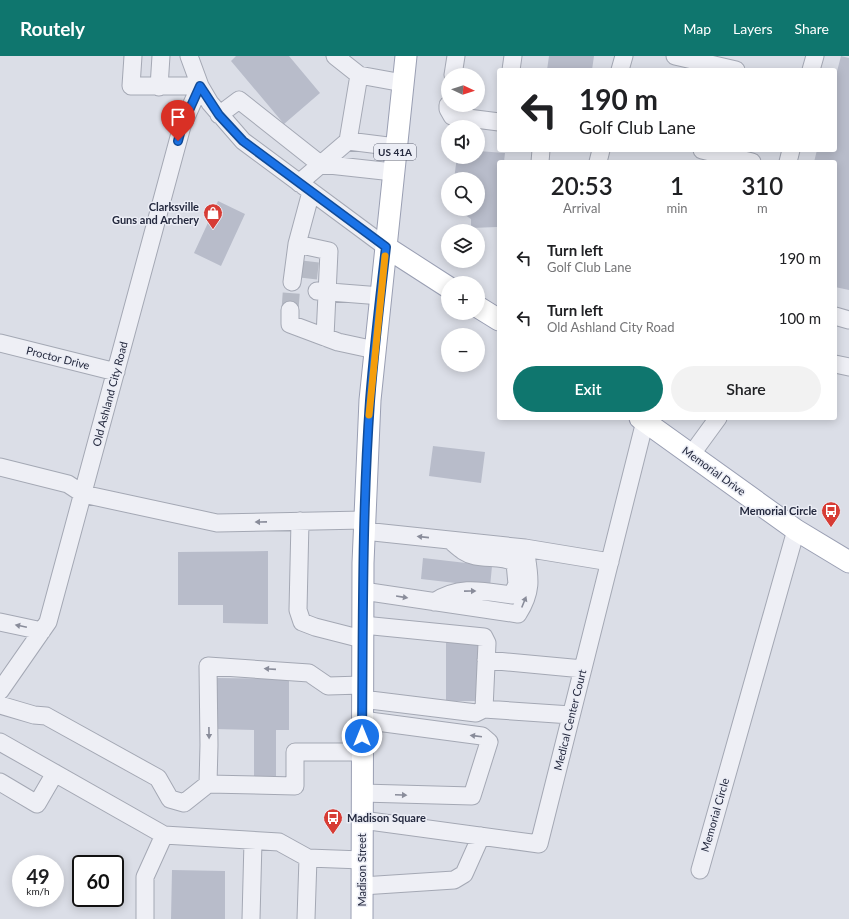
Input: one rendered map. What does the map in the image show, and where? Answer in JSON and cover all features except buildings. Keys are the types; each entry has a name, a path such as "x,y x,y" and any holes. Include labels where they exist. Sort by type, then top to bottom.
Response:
{"main road":[{"name":"Madison Street","path":"362,919 362,632 364,526 370,400 406,56"},
{"path":"386,247 441,282"},
{"path":"485,311 497,319"},
{"name":"Memorial Drive","path":"642,420 796,530 849,562"}],"street":[{"path":"133,56 131,86 200,86"},
{"path":"160,87 161,56"},
{"path":"189,56 200,86 219,115 243,141 386,247"},
{"path":"335,56 359,75 403,83"},
{"path":"454,68 456,56"},
{"path":"511,68 513,56"},
{"path":"621,68 624,56"},
{"path":"675,56 727,68"},
{"path":"812,68 815,56"},
{"path":"296,273 297,244 305,188 320,164 348,141 359,75"},
{"name":"Old Ashland City Road","path":"0,691 48,622 182,126 200,86"},
{"path":"219,115 239,100 320,164 393,172"},
{"path":"450,112 452,116 497,122"},
{"path":"348,141 396,147"},
{"path":"710,152 744,160"},
{"path":"297,244 329,251 323,271 322,291 325,337"},
{"path":"322,291 380,296"},
{"path":"290,310 290,324 338,342 375,350"},
{"path":"837,317 849,320"},
{"name":"Proctor Drive","path":"0,343 116,372"},
{"path":"837,364 849,367"},
{"name":"Medical Center Court","path":"362,820 539,844 610,562 642,420"},
{"path":"691,455 717,420"},
{"path":"0,467 68,484 83,494 217,523 300,521 364,526 449,540 525,548 610,562"},
{"path":"300,521 298,610 302,622 315,627 362,632 484,637 487,643 484,709"},
{"name":"Memorial Circle","path":"700,870 796,530"},
{"path":"434,602 456,591 477,591 512,595 517,584 515,563 509,559 474,556 463,552 449,540"},
{"path":"363,591 518,614 523,606 530,584 525,548"},
{"path":"0,622 42,631"},
{"path":"486,660 583,668"},
{"path":"208,784 210,745 208,666 309,672 328,686 476,713 484,709 571,714"},
{"path":"0,705 34,715 46,716 158,778 170,799 184,803 208,784 295,786 295,752 362,752"},
{"path":"362,720 482,736 489,742 472,796 362,793"},
{"path":"0,742 164,835 279,842 308,858 362,860"},
{"path":"0,782 37,804 56,773"},
{"path":"145,919 145,877 164,835"},
{"path":"362,886 454,880 464,874 481,836"},
{"path":"251,919 253,841"},
{"path":"306,919 308,858"}],"tunnel":[{"path":"301,269 318,271"},
{"path":"290,310 292,282"}],"slow traffic":[{"path":"369,415 385,256"}],"place":[{"name":"Clarksville Guns and Archery","path":"213,230"},
{"name":"Memorial Circle","path":"831,528"},
{"name":"Madison Square","path":"333,835"}],"route":[{"path":"178,141 182,126 200,86 219,115 243,141 386,247 370,400 363,563 362,736"}]}
